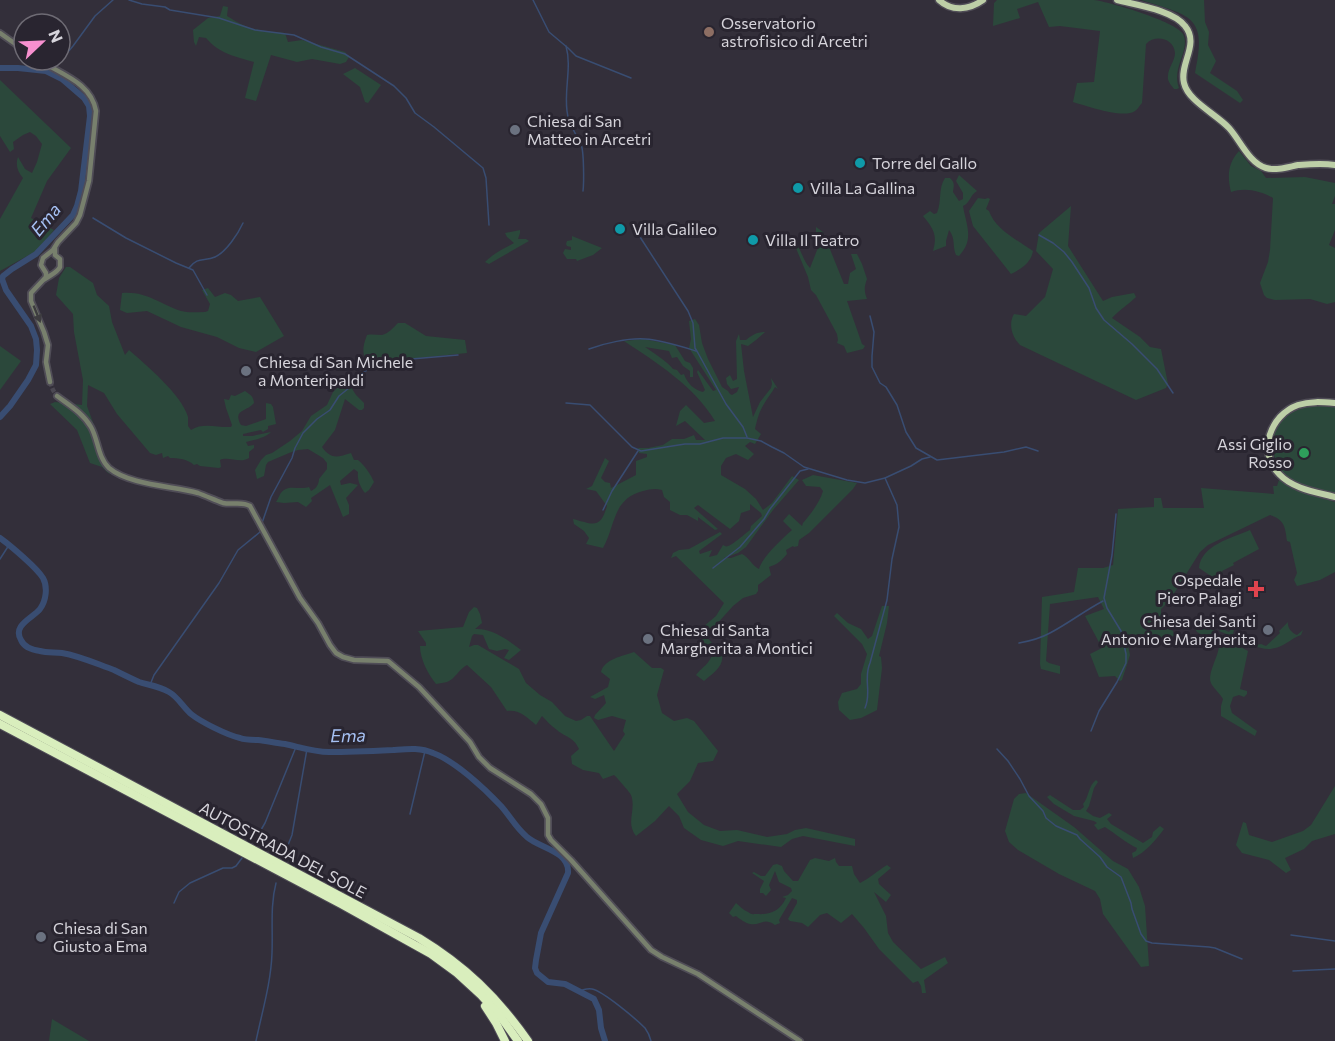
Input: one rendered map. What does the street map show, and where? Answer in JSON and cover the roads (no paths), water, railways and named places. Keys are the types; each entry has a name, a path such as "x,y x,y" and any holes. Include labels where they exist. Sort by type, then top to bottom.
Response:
{"highway":[{"name":"AUTOSTRADA DEL SOLE","path":"0,715 419,938 458,964 475,979 506,1011 528,1041"},
{"name":"AUTOSTRADA DEL SOLE","path":"0,724 415,945 458,973 500,1016 518,1041"},
{"path":"442,962 485,1006 505,1041"}],"main road":[{"path":"939,0 946,6 960,9 974,6 983,0"},
{"path":"1117,0 1172,16 1187,28 1191,42 1183,75 1187,92 1227,126 1259,165 1271,168 1322,163 1335,165"},
{"path":"1335,403 1312,402 1296,405 1280,416 1272,428 1268,441 1269,458 1273,467 1284,479 1305,489 1335,497"}],"street":[{"path":"52,255 58,242 76,223 83,206 89,181 96,111 89,94 63,72"},
{"path":"43,282 46,276 42,268 42,261 45,257 52,255 60,260 58,270 50,275 43,282 33,290 31,296 48,345 46,362 50,382"},
{"path":"45,271 53,273"},
{"path":"57,396 82,415 92,429 104,462 118,474 200,494 226,504 243,503 250,506 300,598 336,653 354,660 388,661 419,687 470,742 479,757 490,768 531,794 541,804 548,818 548,833 551,840 651,950 698,974 800,1041"}],"waterway":[{"path":"72,47 95,16 113,0"},
{"path":"129,0 219,18 255,30 294,35 321,47 345,54 394,86 406,98 415,113 483,168 486,178 489,225"},
{"path":"533,0 549,32 576,56 631,78"},
{"path":"566,46 568,54 567,111 582,148 583,191"},
{"name":"Ema","path":"0,68 46,71 62,79 84,98 89,106 90,116 81,191 73,215 36,254 12,269 2,279 6,290 31,326 37,350 36,365 28,380 0,417"},
{"path":"93,218 126,238 193,270 207,295"},
{"path":"189,268 195,262 215,257 223,251 243,223"},
{"path":"1039,235 1064,252 1089,288 1096,308 1104,320 1157,369 1173,393"},
{"path":"640,237 688,311 693,323 695,348 747,437"},
{"path":"870,316 874,332 872,367 880,383 886,387 897,405 906,432 916,448 937,460 1026,447 1038,451"},
{"path":"589,349 617,341 645,339 696,351"},
{"path":"262,523 271,497 303,433 330,410 339,396 354,384 363,372 388,361 458,355"},
{"path":"566,403 590,405 632,447 641,451 700,444 723,438 747,438 761,441 804,467 865,483 885,478 930,457"},
{"path":"603,510 612,491 638,451"},
{"path":"713,568 740,547 800,471 808,469"},
{"path":"865,708 868,697 868,669 887,600 899,527 897,505 885,478"},
{"path":"1091,731 1099,711 1126,663 1121,631 1107,608 1104,598 1112,555 1116,514"},
{"path":"150,685 154,675 219,583 238,550 260,532 260,528"},
{"name":"Ema","path":"0,538 30,563 45,582 46,594 42,606 19,630 21,640 29,648 75,656 165,690 195,717 242,739 261,740 323,752 423,750 451,762 469,776 501,806 516,826 532,841 553,851 564,860 568,873 541,933 535,968 537,973 548,982 565,984 594,999 599,1010 605,1041"},
{"path":"0,559 9,545"},
{"path":"1019,643 1047,635 1103,601"},
{"path":"258,835 296,747"},
{"path":"287,854 307,749"},
{"path":"997,749 1008,761 1029,796 1043,811 1046,818 1056,826 1077,835 1107,867 1121,877 1141,934 1146,941 1215,948 1242,959"},
{"path":"410,814 425,751"},
{"path":"174,903 179,892 190,883 223,868 232,868 242,858"},
{"path":"256,1041 270,975 272,909 276,883"},
{"path":"1291,935 1335,941"},
{"path":"1293,971 1335,969"},
{"path":"578,992 590,989 604,995 645,1028 651,1041"}],"tunnel":[{"path":"50,382 57,396"}],"place":[{"name":"Osservatorio astrofisico di Arcetri","path":"709,32"},
{"name":"Chiesa di San Matteo in Arcetri","path":"515,130"},
{"name":"Torre del Gallo","path":"860,163"},
{"name":"Villa La Gallina","path":"798,188"},
{"name":"Villa Galileo","path":"620,229"},
{"name":"Villa Il Teatro","path":"753,240"},
{"name":"Chiesa di San Michele a Monteripaldi","path":"246,371"},
{"name":"Assi Giglio Rosso","path":"1304,453"},
{"name":"Ospedale Piero Palagi","path":"1256,589"},
{"name":"Chiesa dei Santi Antonio e Margherita","path":"1268,630"},
{"name":"Chiesa di Santa Margherita a Montici","path":"648,639"},
{"name":"Chiesa di San Giusto a Ema","path":"41,937"}]}
